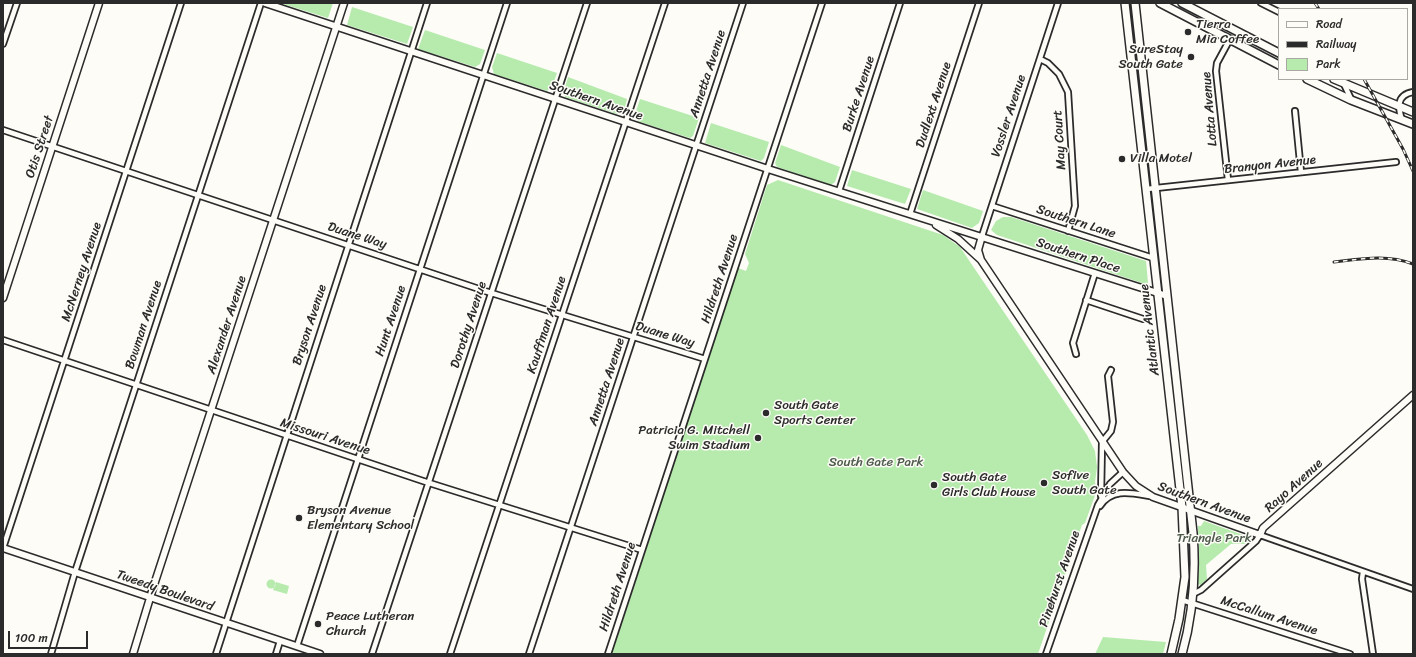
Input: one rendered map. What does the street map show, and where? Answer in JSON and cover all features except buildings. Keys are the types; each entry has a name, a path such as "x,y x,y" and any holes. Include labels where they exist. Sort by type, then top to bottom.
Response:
{"main road":[{"name":"Atlantic Avenue","path":"1125,3 1182,507 1185,577 1171,654"},
{"name":"Atlantic Avenue","path":"1135,3 1194,547 1192,603 1182,654"},
{"path":"1160,3 1278,64"},
{"path":"1182,3 1278,52"},
{"path":"1230,39 1239,38 1252,44 1265,46"},
{"path":"1310,80 1351,100 1413,124"},
{"path":"1343,81 1413,112"}],"street":[{"path":"3,44 17,3"},
{"name":"Otis Street","path":"3,298 99,3"},
{"name":"McNerney Avenue","path":"3,548 181,3"},
{"name":"Bowman Avenue","path":"51,654 75,572 260,3"},
{"name":"Southern Avenue","path":"265,3 555,98 768,170 982,236"},
{"name":"Alexander Avenue","path":"133,654 150,597 344,3"},
{"name":"Bryson Avenue","path":"216,654 225,622 427,3"},
{"name":"Hunt Avenue","path":"297,646 507,3"},
{"name":"Dorothy Avenue","path":"372,654 587,3"},
{"name":"Kauffman Avenue","path":"450,654 665,3"},
{"name":"Annetta Avenue","path":"529,654 743,3"},
{"name":"Hildreth Avenue","path":"608,654 822,3"},
{"name":"Burke Avenue","path":"839,191 900,3"},
{"name":"Dudlext Avenue","path":"910,214 979,3"},
{"name":"Vossler Avenue","path":"982,236 1058,3"},
{"path":"1261,3 1278,12"},
{"name":"Lotta Avenue","path":"1228,180 1216,71 1217,63 1230,39"},
{"name":"May Court","path":"1040,59 1048,63 1059,74 1068,92 1075,202 1068,231"},
{"path":"1343,81 1351,100"},
{"path":"1402,120 1398,106 1404,96 1413,92"},
{"path":"1295,111 1301,172"},
{"name":"Duane Way","path":"3,130 420,269 705,359"},
{"name":"Branyon Avenue","path":"1146,189 1396,162"},
{"name":"Southern Lane","path":"992,206 1154,258"},
{"name":"Southern Avenue","path":"921,218 958,239 981,260 1102,442 1123,472 1136,486 1153,497 1413,589"},
{"path":"981,260 978,250 982,236"},
{"name":"Southern Place","path":"982,236 1167,296"},
{"path":"1076,354 1073,343 1095,273"},
{"path":"1086,300 1143,319"},
{"name":"Missouri Avenue","path":"3,340 358,459 642,550"},
{"path":"1102,442 1111,431 1113,422 1108,376 1111,370"},
{"name":"Rayo Avenue","path":"1193,594 1201,590 1246,550 1260,535 1263,528 1413,395"},
{"name":"Pinehurst Avenue","path":"1101,498 1102,442"},
{"name":"Pinehurst Avenue","path":"1046,654 1095,512 1101,498 1110,484 1123,472"},
{"name":"Pinehurst Avenue","path":"1095,512 1106,498 1118,493 1126,492 1153,497"},
{"name":"Tweedy Boulevard","path":"3,548 320,654"},
{"path":"1363,572 1362,579 1373,654"},
{"name":"McCallum Avenue","path":"1182,600 1350,654"},
{"path":"276,654 280,641"}],"green space":[{"path":"280,3 333,3 328,18"},
{"path":"352,7 413,27 407,44 347,25"},
{"path":"425,30 485,50 480,64 475,67 418,49"},
{"path":"497,53 557,73 552,87 547,91 494,74 492,67"},
{"path":"568,77 627,99 624,111 617,114 565,97 564,91"},
{"path":"640,99 699,118 693,136 690,138 637,121 635,114"},
{"path":"711,123 769,142 764,158 761,161 705,143"},
{"path":"781,145 840,167 835,182 831,185 777,167 775,163"},
{"path":"852,170 911,189 905,204 847,186"},
{"name":"South Gate Park","path":"778,180 943,235 960,247 1087,435 1095,451 1097,467 1095,482 1097,490 1085,523 1082,525 1038,654 612,654 738,268 746,271 749,263 745,254 767,185"},
{"path":"923,190 983,211 979,223 972,228 917,209"},
{"path":"1003,217 1011,217 1146,261 1148,283 1145,284 997,235 991,230 996,221"},
{"name":"Triangle Park","path":"1204,521 1246,536 1249,542 1244,544 1231,544 1206,565 1207,579 1201,585 1197,584 1199,567 1198,526 1201,526"},
{"path":"269,580 273,580 275,584 273,588 269,588 267,586 267,582"},
{"path":"276,582 289,586 287,594 273,590"},
{"path":"1103,637 1166,642 1163,654 1095,654"}],"railway":[{"path":"1315,3 1318,8"},
{"path":"1365,80 1403,149 1413,171"},
{"path":"1334,262 1384,258 1413,264"}],"place":[{"name":"Tierra Mia Coffee","path":"1188,32"},
{"name":"SureStay South Gate","path":"1191,57"},
{"name":"Villa Motel","path":"1122,159"},
{"name":"South Gate Sports Center","path":"766,413"},
{"name":"Patricia G. Mitchell Swim Stadium","path":"758,438"},
{"name":"Sofive South Gate","path":"1044,483"},
{"name":"South Gate Girls Club House","path":"934,485"},
{"name":"Bryson Avenue Elementary School","path":"299,518"},
{"name":"Peace Lutheran Church","path":"318,624"}]}
